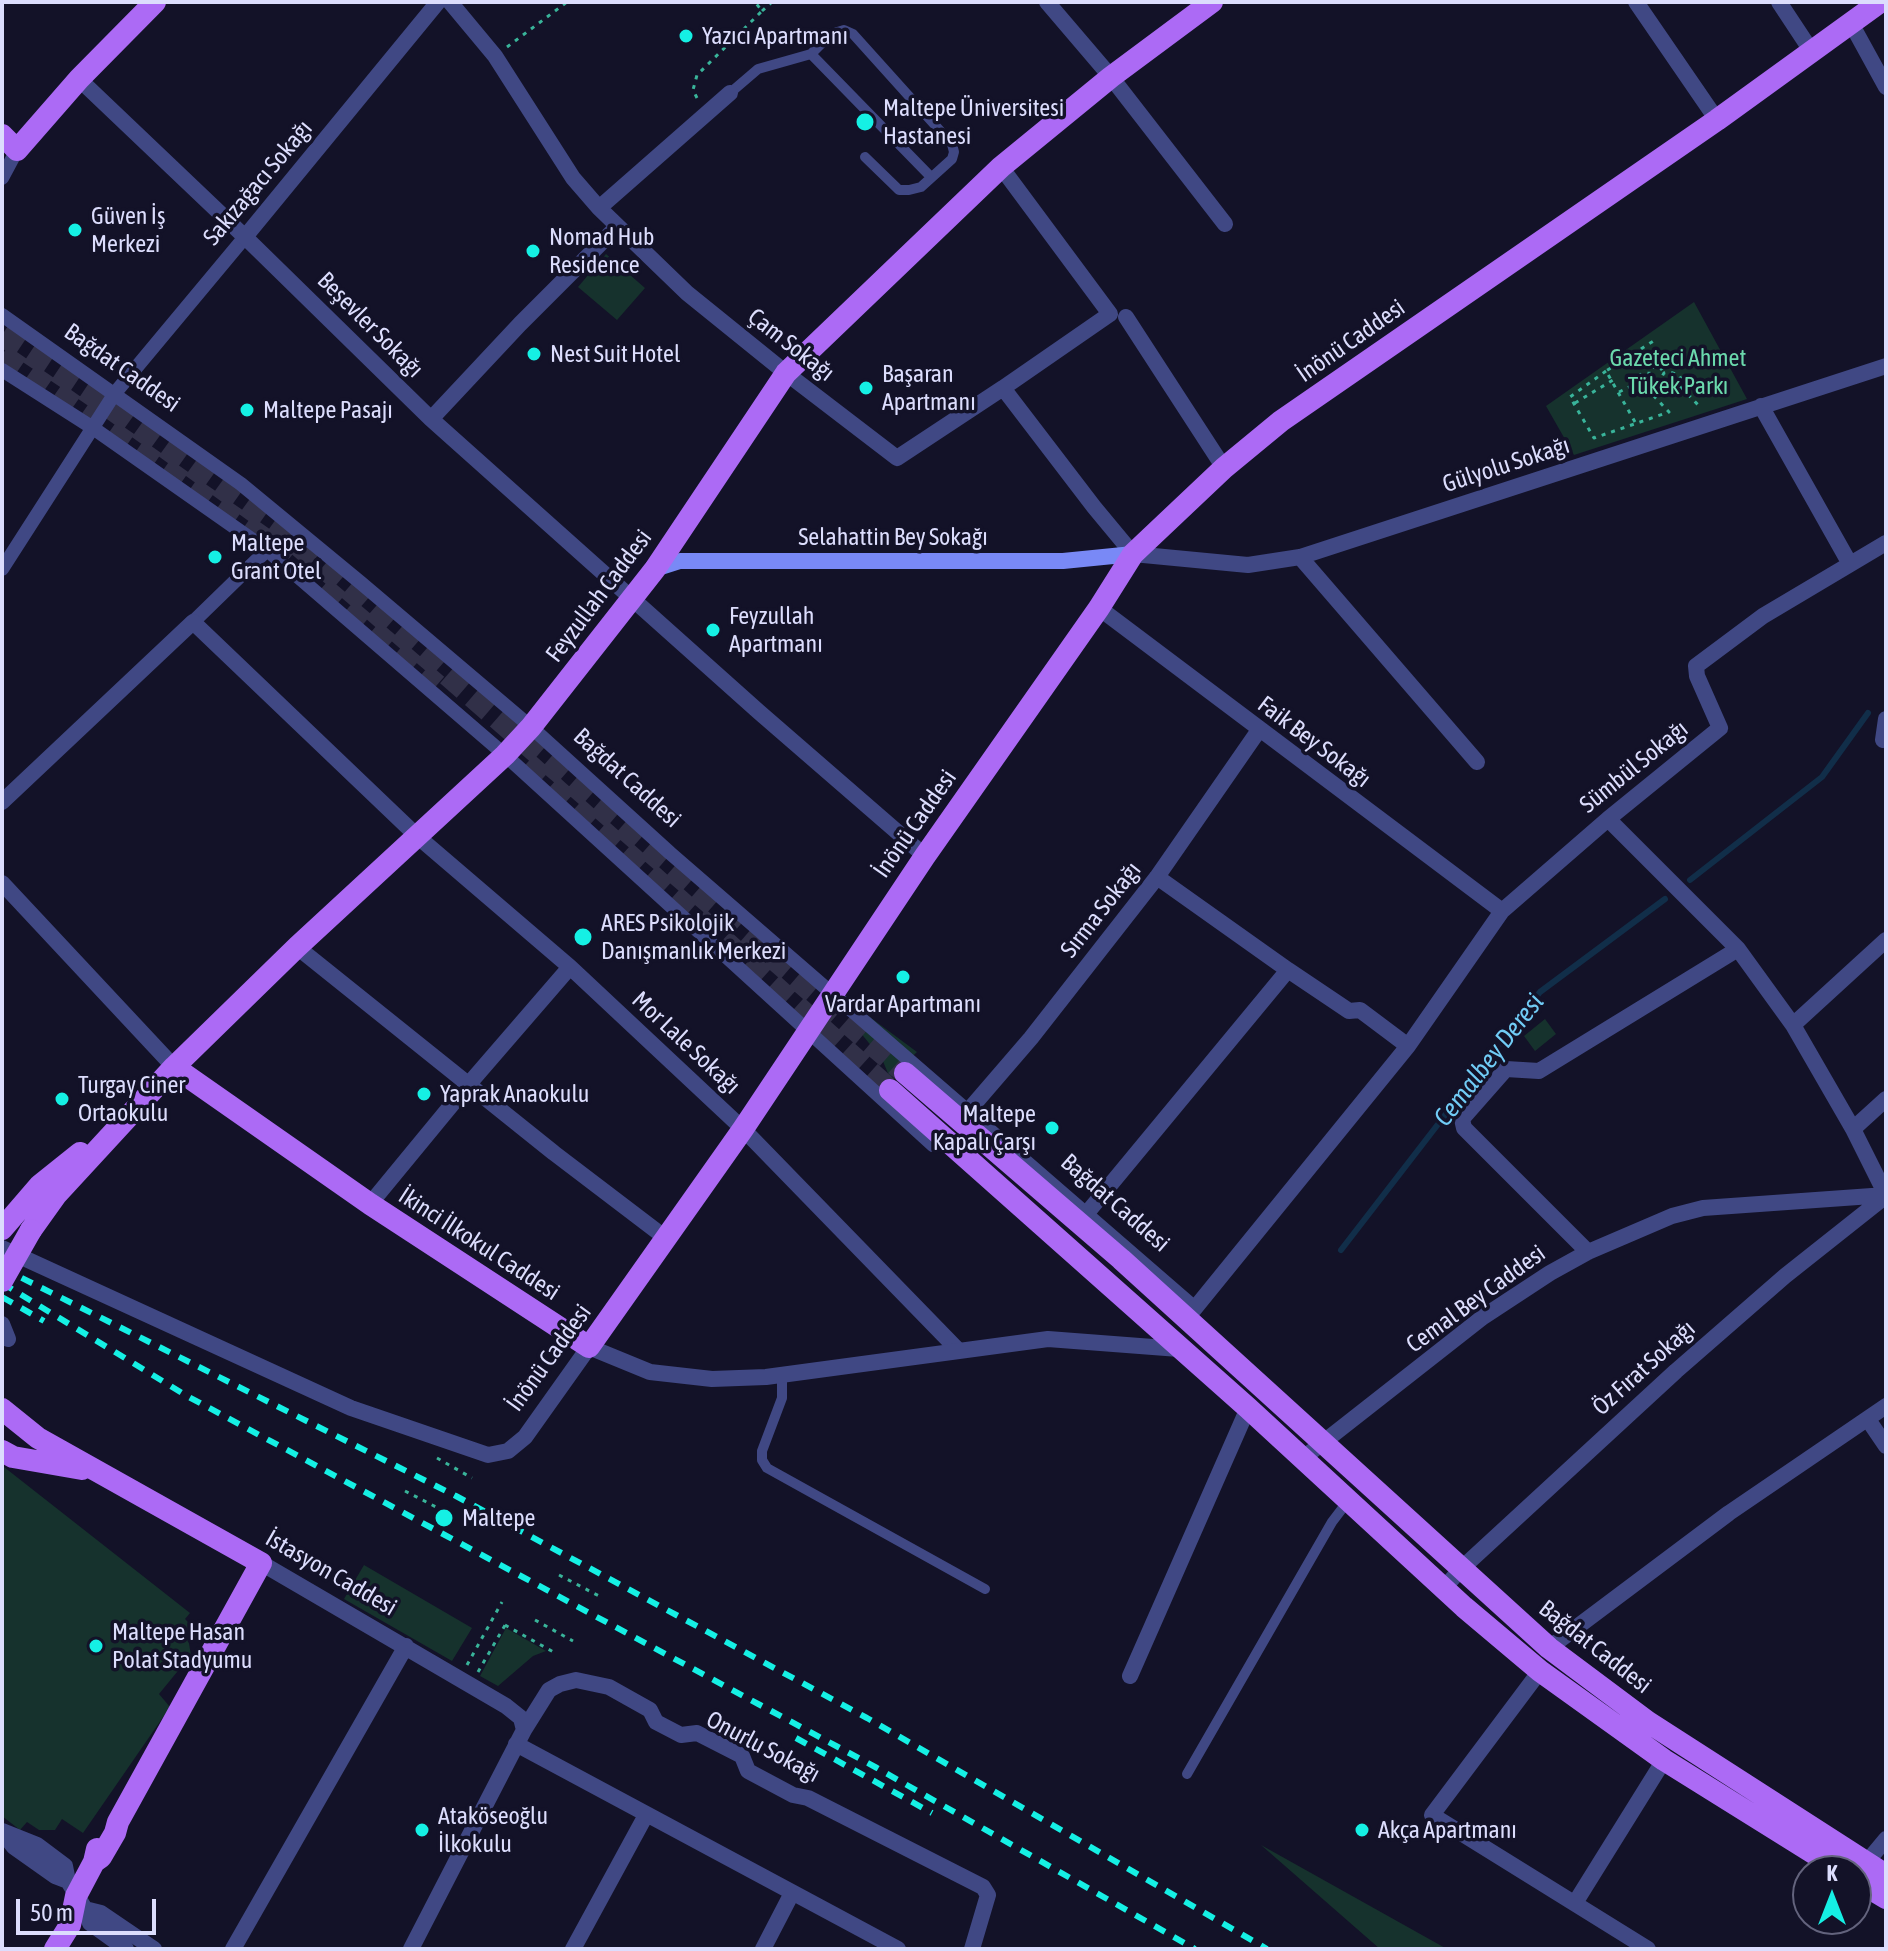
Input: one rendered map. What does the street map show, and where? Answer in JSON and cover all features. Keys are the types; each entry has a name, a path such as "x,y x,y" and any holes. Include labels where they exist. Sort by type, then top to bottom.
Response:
{"main road":[{"path":"9,142 79,79 155,2"},
{"name":"Feyzullah Caddesi","path":"2,1281 31,1230 56,1195 105,1139 297,947 505,755 531,727 655,569 786,373 1001,167 1111,77 1212,2"},
{"name":"İnönü Caddesi","path":"589,1347 743,1129 833,991 1099,608 1133,554 1224,468 1281,421 1717,120 1880,2"},
{"name":"Selahattin Bey Sokağı","path":"655,569 680,561 1063,561 1133,554"},
{"name":"İkinci İlkokul Caddesi","path":"174,1067 370,1204 589,1347"},
{"name":"Bağdat Caddesi","path":"1816,1855 1664,1760 1540,1671 947,1140 897,1082 1062,1208 1191,1313 1322,1444 1549,1648 1648,1722 1838,1855"},
{"path":"2,1229 40,1185 71,1159 105,1139"},
{"path":"2,1409 38,1438 100,1472"},
{"path":"2,1451 13,1457 100,1472"},
{"name":"İstasyon Caddesi","path":"100,1472 261,1563"},
{"path":"55,1949 70,1925 76,1896 94,1862 95,1853 111,1827 118,1822 261,1563"},
{"name":"Bağdat Caddesi","path":"1872,1883 1886,1898"}],"street":[{"name":"Sakızağacı Sokağı","path":"93,428 115,393 438,2"},
{"name":"Çam Sokağı","path":"450,2 495,56 573,178 617,227 687,293 897,458 1003,388"},
{"path":"1047,2 1111,77 1225,224"},
{"path":"1636,2 1717,120"},
{"path":"1779,2 1812,52"},
{"path":"1852,25 1886,87"},
{"name":"Beşevler Sokağı","path":"79,79 431,419 925,856"},
{"path":"599,208 730,93"},
{"path":"2,178 9,142"},
{"path":"1001,167 1110,314 1003,388 1133,554"},
{"path":"431,419 617,227"},
{"name":"Bağdat Caddesi","path":"2,315 241,484 531,727 670,853 1087,1213 1191,1313"},
{"path":"1126,317 1224,468"},
{"name":"Gülyolu Sokağı","path":"1133,554 1248,565 1300,557 1886,366"},
{"name":"Bağdat Caddesi","path":"2,370 93,428 267,550 505,755 933,1145 947,1140"},
{"path":"1761,406 1850,564"},
{"path":"2,569 93,428"},
{"name":"Sümbül Sokağı","path":"1191,1313 1408,1046 1502,911 1720,728 1697,676 1696,666 1763,616 1886,543"},
{"path":"2,802 267,550"},
{"path":"1300,557 1477,762"},
{"name":"Faik Bey Sokağı","path":"1099,608 1502,911"},
{"name":"Mor Lale Sokağı","path":"193,622 417,836 570,967 743,1129 958,1350"},
{"path":"1885,744 1886,719"},
{"name":"Sırma Sokağı","path":"969,1110 1031,1038 1157,877 1259,730"},
{"path":"1608,819 1738,949 1793,1025 1853,1129 1886,1195"},
{"path":"1157,877 1288,970 1349,1011 1360,1010 1408,1046"},
{"name":"İkinci İlkokul Caddesi","path":"2,883 174,1067"},
{"path":"1793,1025 1886,940"},
{"path":"297,947 667,1239"},
{"path":"1588,1252 1464,1128 1462,1119 1506,1069 1539,1071 1738,949"},
{"path":"370,1204 570,967"},
{"path":"1087,1213 1288,970"},
{"path":"1853,1129 1886,1099"},
{"name":"Cemal Bey Caddesi","path":"1302,1459 1483,1317 1588,1252 1672,1216 1703,1208 1886,1195"},
{"name":"Öz Fırat Sokağı","path":"1444,1588 1676,1371 1785,1276 1886,1195"},
{"name":"İnönü Caddesi","path":"2,1248 351,1408 488,1455 508,1451 525,1437 589,1347"},
{"name":"İkinci İlkokul Caddesi","path":"589,1347 629,1365 673,1376 712,1379 782,1375 1048,1339 1179,1349"},
{"path":"1549,1648 1729,1513 1869,1421 1886,1406"},
{"path":"1130,1676 1248,1408"},
{"path":"1869,1421 1886,1446"},
{"name":"İstasyon Caddesi","path":"261,1563 466,1678 521,1718 520,1737 646,1815 898,1949"},
{"path":"233,1949 406,1646"},
{"path":"1540,1671 1432,1815 1648,1949"},
{"name":"Onurlu Sokağı","path":"520,1737 549,1690 576,1680 609,1687 650,1710 656,1722 681,1735 697,1733 742,1756 748,1771 983,1887 988,1895 972,1949"},
{"path":"411,1949 520,1737"},
{"path":"1575,1903 1664,1760"},
{"path":"573,1949 646,1815"},
{"path":"2,1831 37,1845 65,1866 90,1923 126,1949"},
{"path":"1872,1857 1886,1839"},
{"path":"763,1949 792,1893"},
{"path":"76,1896 154,1949"}],"lane":[{"path":"730,93 758,69 811,54 831,34 844,30 853,34 952,144 954,152 952,159 921,187 899,190 865,157"},
{"path":"811,54 931,177"},
{"path":"782,1375 782,1398 762,1451 762,1460 767,1468 985,1589"},
{"path":"1187,1774 1332,1522 1348,1501"}],"path":[{"path":"495,56 567,2"},
{"path":"755,2 762,11"},
{"path":"707,113 693,90 697,75 772,2"},
{"path":"1655,340 1570,397 1594,438 1669,412 1653,395 1649,378 1649,370 1658,364 1664,373"},
{"path":"1630,356 1643,380"},
{"path":"1606,371 1635,423"},
{"path":"1662,389 1672,394 1681,387 1682,381 1679,375 1664,373"},
{"path":"1662,389 1660,380 1664,373"},
{"path":"1619,392 1649,378"},
{"path":"1575,403 1613,380"},
{"path":"1681,387 1699,405 1708,424"},
{"path":"1653,395 1662,389"},
{"path":"435,1457 472,1478"},
{"path":"405,1491 438,1508"},
{"path":"559,1575 599,1596"},
{"path":"466,1678 502,1602"},
{"path":"466,1678 508,1620"},
{"path":"535,1620 573,1641"},
{"path":"505,1625 557,1654"}],"green space":[{"path":"606,254 645,288 617,320 578,287"},
{"name":"Gazeteci Ahmet Tükek Parkı","path":"1694,302 1747,399 1574,455 1546,406"},
{"path":"863,1012 917,1052 890,1078 882,1059 855,1026 854,1018"},
{"path":"1545,1019 1556,1034 1535,1051 1524,1036"},
{"name":"Maltepe Hasan Polat Stadyumu","path":"4,1467 190,1613 185,1619 196,1630 188,1638 191,1655 159,1694 170,1707 83,1833 62,1819 55,1830 39,1830 27,1822 20,1830 2,1816"},
{"path":"364,1565 472,1628 452,1661 344,1599"},
{"path":"506,1628 546,1651 533,1656 498,1686 480,1676"},
{"path":"1261,1845 1447,1949 1380,1949"}],"waterway":[{"name":"Cemalbey Deresi","path":"1690,880 1822,777 1868,713"},
{"name":"Cemalbey Deresi","path":"1341,1250 1540,992 1665,899"}],"tunnel":[{"path":"2,335 95,397 284,533 905,1073"},
{"path":"2,355 272,544 437,685"},
{"path":"527,763 890,1090"}],"railway":[{"path":"2,1268 456,1496 867,1718 1267,1949"},
{"path":"2,1283 187,1396 877,1768 1195,1949"},
{"path":"2,1297 44,1321"},
{"path":"796,1738 932,1813"}],"place":[{"name":"Yazıcı Apartmanı","path":"686,36"},
{"name":"Maltepe Üniversitesi Hastanesi","path":"865,122"},
{"name":"Güven İş Merkezi","path":"75,230"},
{"name":"Nomad Hub Residence","path":"533,251"},
{"name":"Nest Suit Hotel","path":"534,354"},
{"name":"Başaran Apartmanı","path":"866,388"},
{"name":"Maltepe Pasajı","path":"247,410"},
{"name":"Maltepe Grant Otel","path":"215,557"},
{"name":"Feyzullah Apartmanı","path":"713,630"},
{"name":"ARES Psikolojik Danışmanlık Merkezi","path":"583,937"},
{"name":"Vardar Apartmanı","path":"903,977"},
{"name":"Yaprak Anaokulu","path":"424,1094"},
{"name":"Turgay Ciner Ortaokulu","path":"62,1099"},
{"name":"Maltepe Kapalı Çarşı","path":"1052,1128"},
{"name":"Maltepe","path":"444,1518"},
{"name":"Maltepe Hasan Polat Stadyumu","path":"96,1646"},
{"name":"Ataköseoğlu İlkokulu","path":"422,1830"},
{"name":"Akça Apartmanı","path":"1362,1830"}]}
